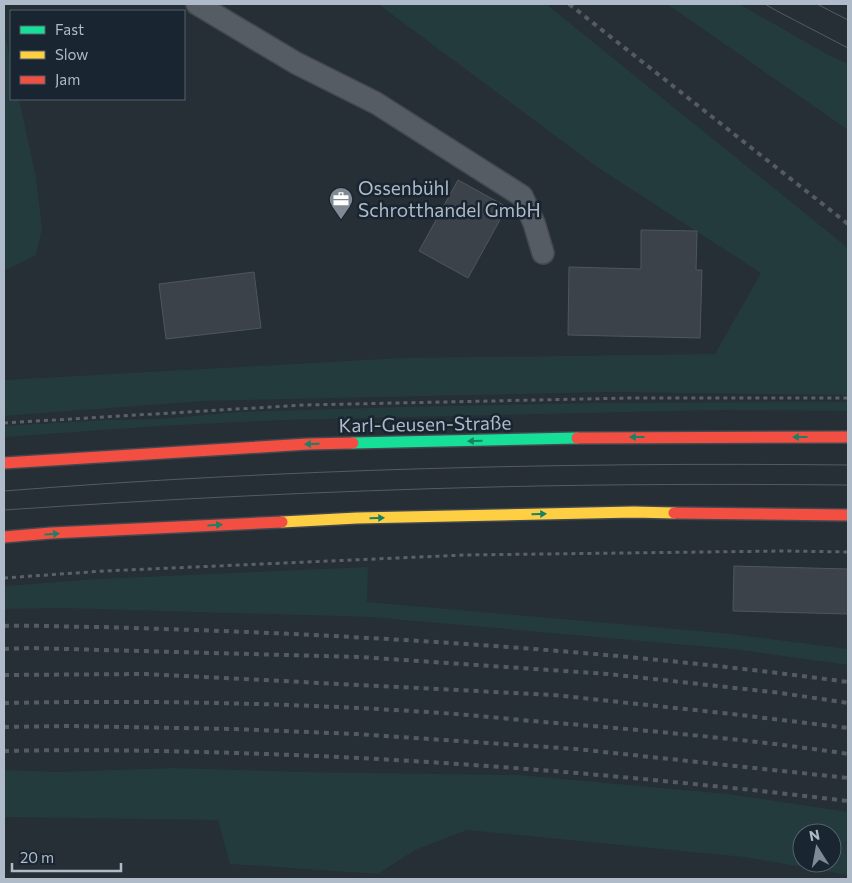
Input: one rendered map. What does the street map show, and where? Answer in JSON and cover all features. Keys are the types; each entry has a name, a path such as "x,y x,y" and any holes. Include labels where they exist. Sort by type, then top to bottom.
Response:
{"main road":[{"name":"Karl-Geusen-Straße","path":"4,463 308,444 624,437 848,437"},
{"path":"4,537 357,518 634,512 848,515"}],"lane":[{"path":"197,4 296,62 376,103 522,196 534,223 543,253"}],"path":[{"name":"Karl-Geusen-Straße","path":"4,424 304,405 630,398 848,398"},
{"path":"4,578 113,570 465,554 848,552"}],"green space":[{"path":"378,4 546,4 848,248 848,395 610,392 203,401 4,416 4,380 401,358 715,354 761,273 597,167"},
{"path":"667,4 739,4 848,64 848,130"},
{"path":"4,29 10,59 10,100 19,100 36,177 42,228 36,255 4,271"},
{"path":"848,402 848,411 716,410 283,420 159,426 4,437 4,426 160,419 239,412 602,403"},
{"path":"368,567 367,602 722,633 848,649 848,665 733,649 370,617 62,608 4,609 4,586 98,579"},
{"path":"173,768 519,775 728,794 848,812 848,875 836,873 842,873 842,823 792,823 792,865 744,857 467,830 415,850 378,874 230,864 218,820 4,817 4,770 57,772"}],"building":[{"path":"458,180 507,207 468,278 419,251"},
{"path":"641,230 697,231 696,270 702,270 700,338 568,335 569,267 641,269"},
{"path":"254,272 261,328 166,339 159,284"},
{"path":"734,566 848,569 848,614 733,611"}],"tram line":[{"path":"765,4 848,48"},
{"path":"817,4 848,20"},
{"path":"4,491 109,483 320,472 531,466 848,465"},
{"path":"4,510 126,502 431,489 714,484 848,485"}],"railway":[{"path":"569,4 848,224"},
{"path":"4,626 221,631 432,642 641,658 848,682"},
{"path":"4,649 30,648 360,657 608,674 781,693 848,703"},
{"path":"4,675 146,674 554,695 848,728"},
{"path":"4,703 223,703 458,714 674,733 848,754"},
{"path":"4,727 68,726 234,729 356,734 576,749 848,778"},
{"path":"4,751 202,752 413,761 558,771 848,801"}],"traffic: fast":[{"path":"353,443 577,438"}],"traffic: slow":[{"path":"282,522 357,518 634,512 674,513"}],"traffic: jam":[{"path":"577,438 848,437"},
{"path":"4,463 308,444 353,443"},
{"path":"674,513 848,515"},
{"path":"4,537 282,522"}],"place":[{"name":"Ossenbühl Schrotthandel GmbH","path":"341,220"}]}
